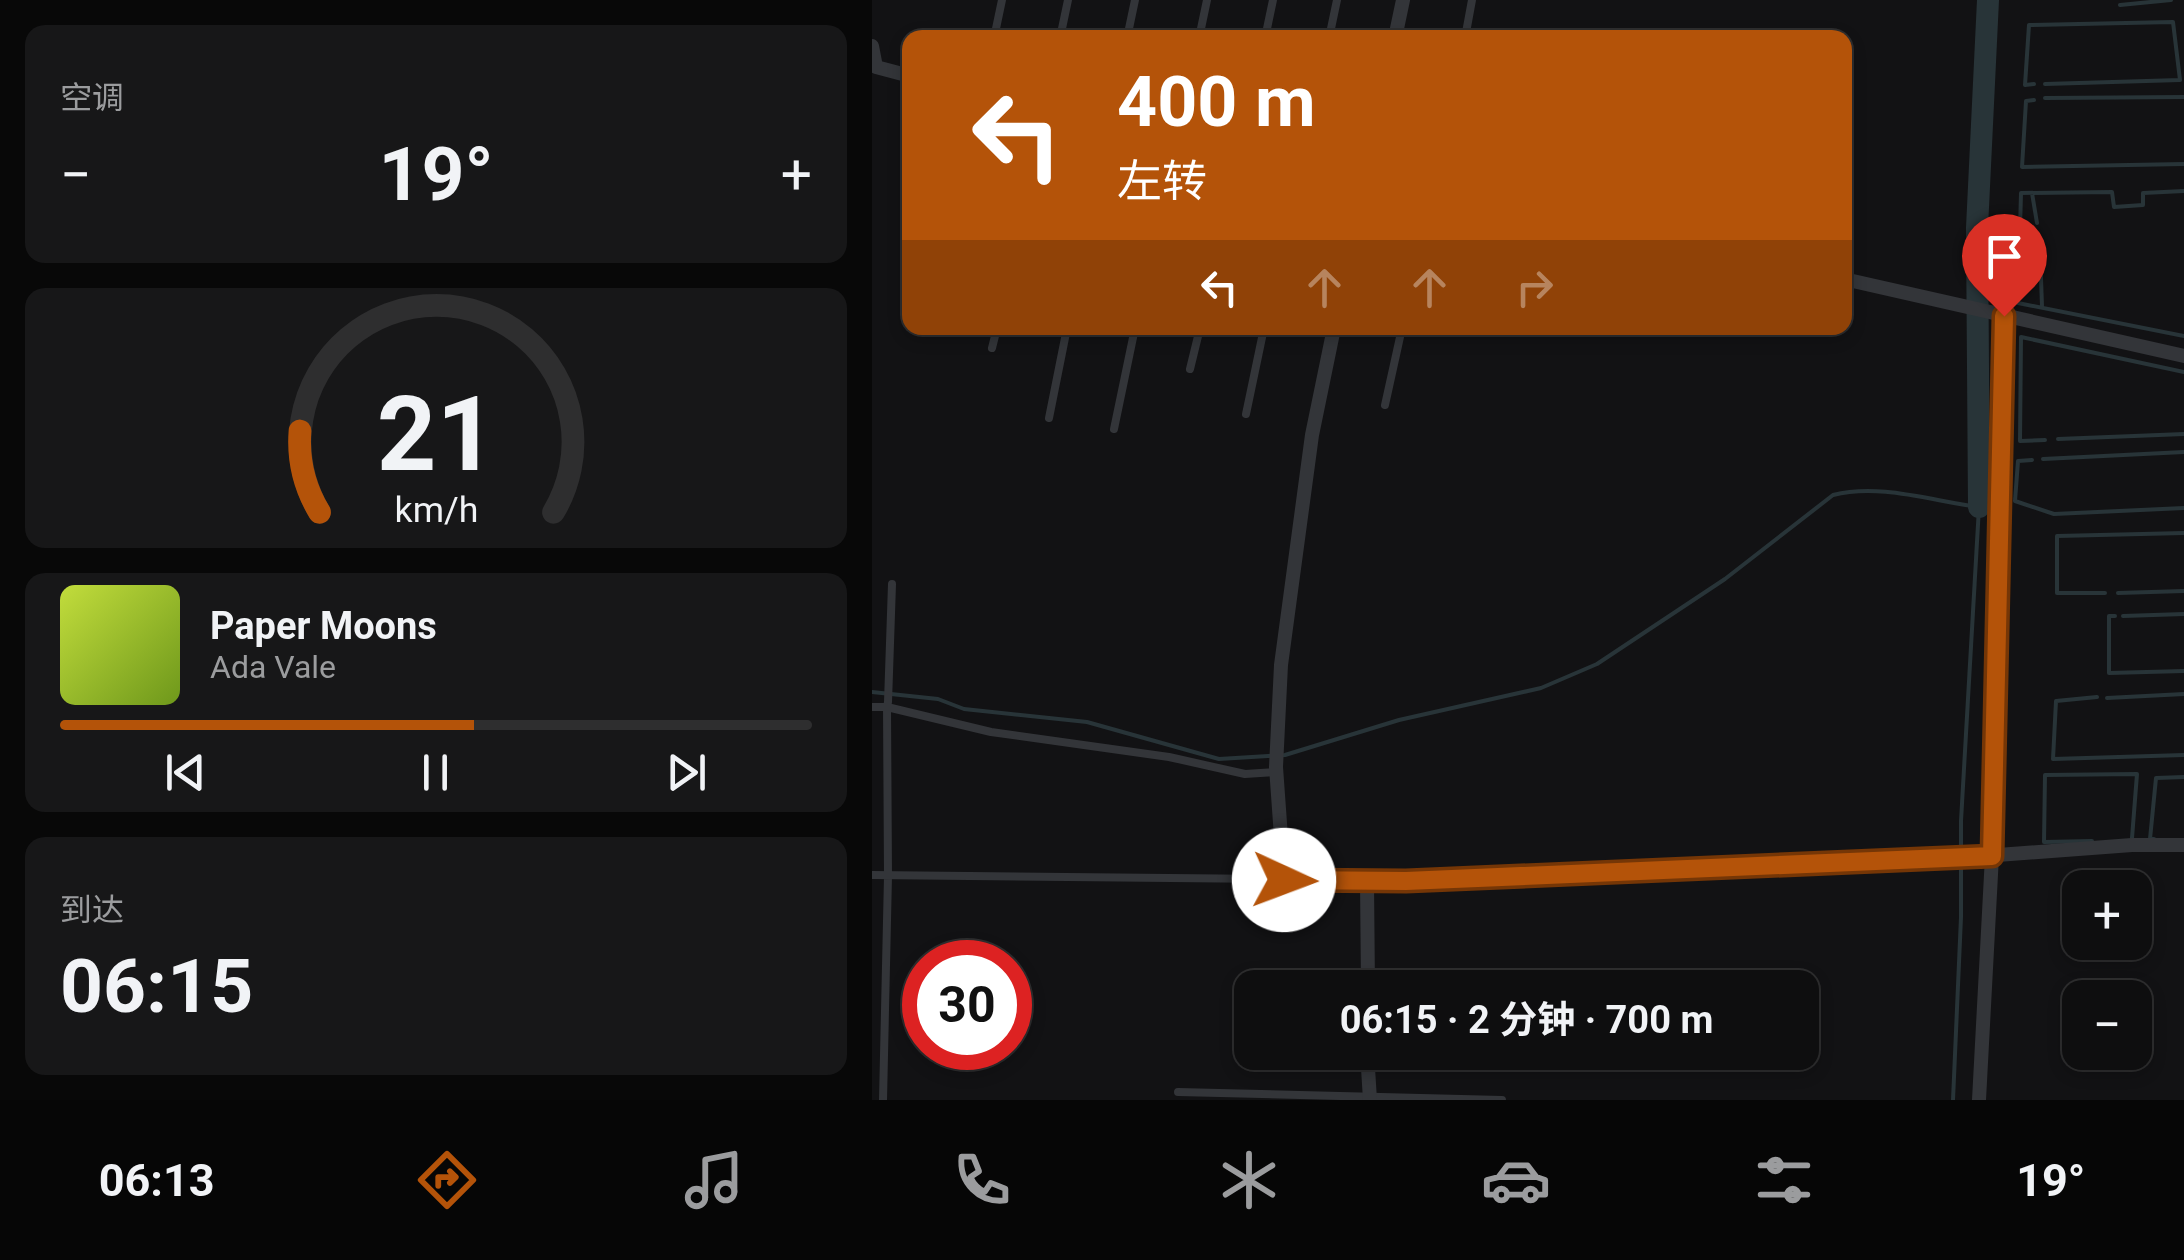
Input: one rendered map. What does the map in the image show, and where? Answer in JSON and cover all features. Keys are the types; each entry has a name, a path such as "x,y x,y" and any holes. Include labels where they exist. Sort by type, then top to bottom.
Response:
{"street":[{"path":"1397,30 1403,0"},
{"path":"872,46 876,67 902,74"},
{"path":"1852,281 2184,356"},
{"path":"1979,1100 1992,856 1997,315"},
{"path":"1333,335 1312,435 1281,664 1277,769 1284,880 1367,882 2184,845"},
{"path":"1367,882 1368,970"},
{"path":"1368,1070 1370,1098"}],"lane":[{"path":"996,30 1002,0"},
{"path":"1062,30 1068,0"},
{"path":"1129,30 1136,0"},
{"path":"1200,30 1207,0"},
{"path":"1267,30 1273,0"},
{"path":"1330,30 1337,0"},
{"path":"1466,30 1472,0"},
{"path":"992,348 995,335"},
{"path":"1049,418 1066,335"},
{"path":"1114,429 1134,335"},
{"path":"1190,369 1198,335"},
{"path":"1246,414 1263,335"},
{"path":"1385,405 1400,335"},
{"path":"883,1100 892,584"},
{"path":"872,707 888,704 991,732 1169,758 1246,774 1277,769"},
{"path":"872,875 1284,880"},
{"path":"1178,1092 1244,1097 1502,1100"}],"waterway":[{"path":"1979,507 1977,228 1988,0"},
{"path":"2120,5 2171,0"},
{"path":"2034,84 2025,85 2029,25 2173,22 2180,80 2045,84"},
{"path":"2045,98 2184,97"},
{"path":"2034,100 2026,101 2022,167 2184,164"},
{"path":"2184,191 2143,193 2143,205 2114,207 2112,192 2021,193 2018,303 2184,336"},
{"path":"2032,193 2037,223"},
{"path":"2040,250 2042,306"},
{"path":"2045,440 2020,441 2021,337 2184,372"},
{"path":"2058,439 2184,434"},
{"path":"2043,459 2184,452"},
{"path":"2032,460 2018,461 2015,501 2054,514 2184,508"},
{"path":"872,692 938,699 964,709 1087,722 1219,759 1285,755 1399,720 1541,688 1597,664 1725,579 1833,495 1887,492 1979,507 1961,821 1953,1100"},
{"path":"2105,593 2057,593 2057,536 2184,533"},
{"path":"2118,593 2184,591"},
{"path":"2123,616 2184,614"},
{"path":"2115,616 2109,616 2109,673 2184,671"},
{"path":"2107,698 2184,694"},
{"path":"2097,697 2056,701 2053,759 2184,755"},
{"path":"2092,841 2044,842 2045,775 2137,774 2132,838"},
{"path":"2154,839 2150,839 2156,778 2184,777"}],"route":[{"path":"1284,880 1406,881 1992,856 2004,316"}]}
